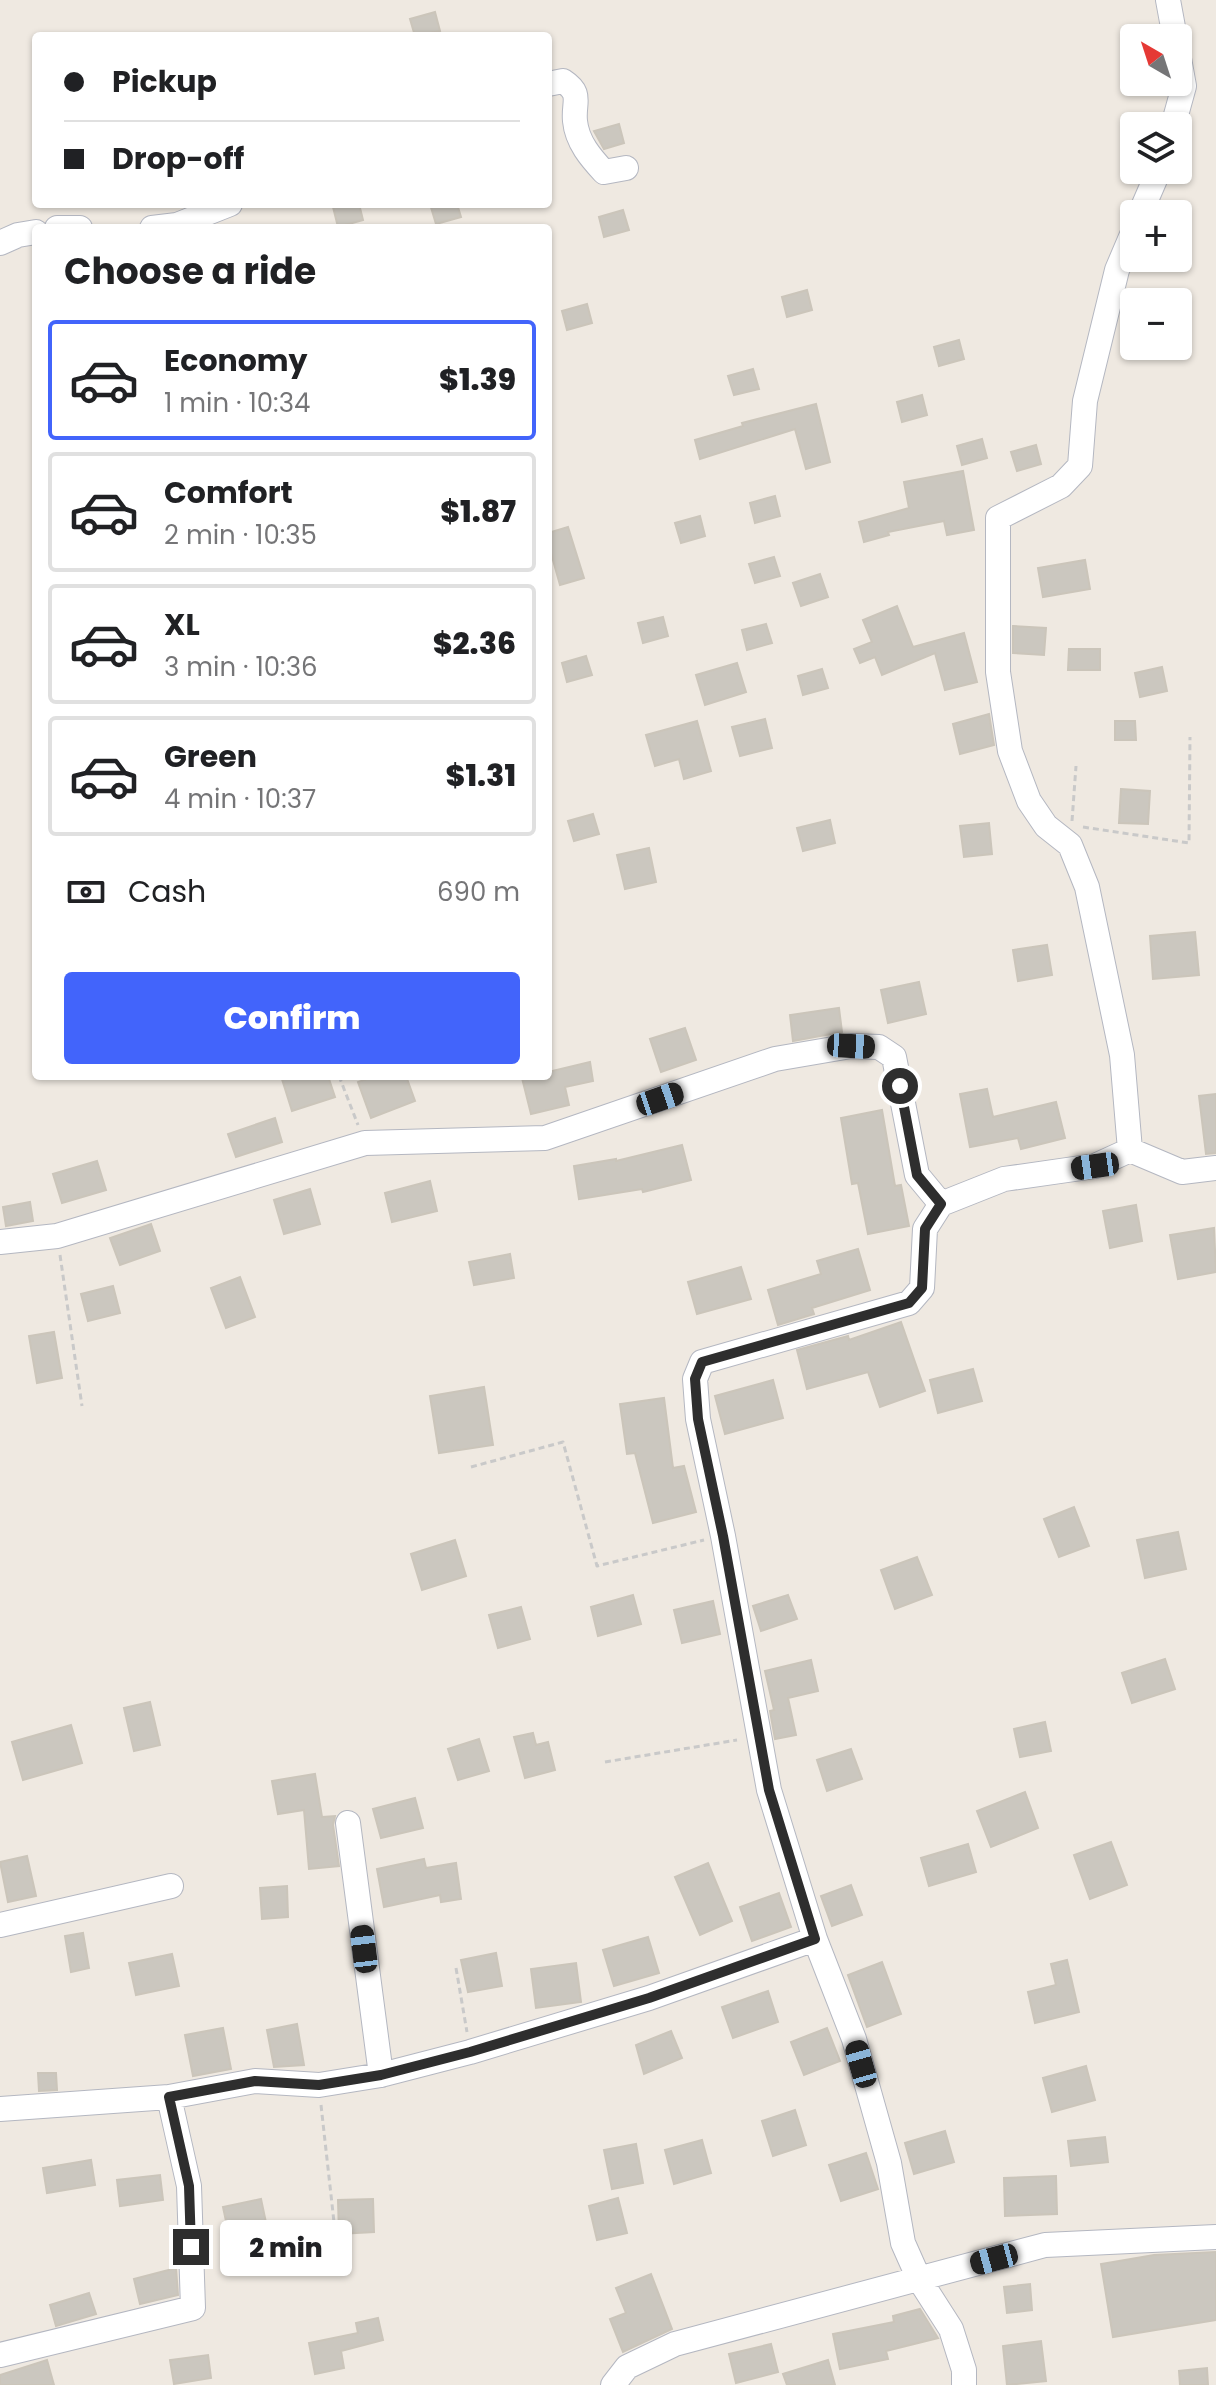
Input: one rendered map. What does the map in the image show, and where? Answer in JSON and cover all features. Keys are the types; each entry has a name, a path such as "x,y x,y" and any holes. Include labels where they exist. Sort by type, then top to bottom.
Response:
{"street":[{"path":"1168,0 1172,24"},
{"path":"552,83 563,81 572,87 577,100 575,122 585,151 604,172 626,168"},
{"path":"180,224 220,208"},
{"path":"0,243 32,233"},
{"path":"1120,263 1085,401 1080,466 1061,486 998,518 998,672 1010,751 1029,801 1046,826 1070,845 1087,887 1122,1055 1130,1150"},
{"path":"0,1242 57,1236 365,1143 545,1138 775,1059 851,1046 879,1047 894,1057 917,1175 941,1204"},
{"path":"964,2385 964,2370 951,2329 919,2279 903,2243 889,2163 854,2039 815,1939 769,1790 723,1536 698,1419 695,1379 702,1362 909,1303 922,1288 925,1229 941,1204 1004,1179 1095,1166 1130,1150 1182,1172 1216,1168"},
{"path":"348,1823 381,2075"},
{"path":"0,1925 171,1886"},
{"path":"0,2109 169,2097 255,2081 319,2085 381,2075 470,2052 649,1998 815,1939"},
{"path":"0,2355 193,2308 189,2186 169,2097"},
{"path":"613,2385 627,2367 675,2344 1045,2245 1216,2237"}],"path":[{"path":"1076,766 1071,826 1189,843 1190,737"},
{"path":"341,1080 365,1143"},
{"path":"57,1236 82,1406"},
{"path":"471,1467 563,1442 597,1566 723,1536"},
{"path":"605,1762 760,1736"},
{"path":"456,1968 470,2052"},
{"path":"319,2085 334,2222"}],"building":[{"path":"435,12 440,31 414,32 410,19"},
{"path":"619,124 624,143 604,149 594,131"},
{"path":"333,208 360,208 363,220 337,224"},
{"path":"431,208 458,208 461,217 436,224"},
{"path":"623,210 629,230 604,237 599,217"},
{"path":"807,290 812,310 787,317 782,297"},
{"path":"587,304 592,323 567,330 562,311"},
{"path":"959,340 964,359 939,366 934,347"},
{"path":"753,369 759,389 734,395 728,376"},
{"path":"922,395 927,415 902,422 897,402"},
{"path":"816,404 830,462 806,469 795,429 700,459 695,440 743,426 742,423"},
{"path":"982,439 987,458 962,465 957,446"},
{"path":"1036,445 1041,464 1017,471 1011,452"},
{"path":"963,471 974,530 947,535 944,521 888,532 889,535 864,542 859,522 909,508 904,482"},
{"path":"775,496 780,516 755,523 750,503"},
{"path":"700,516 705,536 681,543 675,523"},
{"path":"568,527 584,578 560,585 552,557 552,532"},
{"path":"774,557 780,576 755,583 749,564"},
{"path":"1085,560 1090,589 1043,597 1038,568"},
{"path":"820,574 828,597 801,606 793,583"},
{"path":"897,606 913,647 964,633 977,682 945,690 935,653 882,675 875,657 860,663 854,649 872,642 863,620"},
{"path":"663,617 668,636 643,643 638,623"},
{"path":"766,624 772,643 747,650 742,630"},
{"path":"1013,626 1046,628 1044,655 1013,653"},
{"path":"1069,649 1100,649 1100,670 1068,670"},
{"path":"586,656 592,675 567,682 562,663"},
{"path":"737,663 746,692 705,705 696,675"},
{"path":"1162,667 1167,691 1140,697 1135,673"},
{"path":"822,669 828,688 803,695 798,676"},
{"path":"989,714 994,745 960,754 953,724"},
{"path":"765,719 772,748 740,756 732,727"},
{"path":"697,721 711,771 684,779 679,759 655,766 646,735"},
{"path":"1115,721 1135,721 1136,740 1115,740"},
{"path":"1121,789 1150,791 1148,824 1119,823"},
{"path":"593,814 599,834 574,841 568,821"},
{"path":"830,820 835,843 803,851 797,828"},
{"path":"989,823 992,854 964,857 960,826"},
{"path":"649,848 656,882 625,889 617,855"},
{"path":"1195,932 1199,975 1153,979 1150,936"},
{"path":"1047,945 1052,975 1018,981 1013,950"},
{"path":"919,982 926,1014 888,1023 881,990"},
{"path":"839,1008 842,1032 793,1041 790,1015"},
{"path":"685,1028 696,1060 661,1072 650,1039"},
{"path":"590,1062 593,1081 565,1087 569,1105 531,1114 522,1080 552,1080 552,1071"},
{"path":"282,1080 329,1080 335,1097 292,1111"},
{"path":"407,1080 415,1101 371,1118 358,1082"},
{"path":"987,1089 993,1117 1056,1102 1065,1138 1021,1149 1018,1138 970,1147 960,1094"},
{"path":"1216,1094 1216,1153 1206,1154 1199,1096"},
{"path":"882,1110 895,1186 901,1185 909,1226 868,1234 858,1183 852,1184 841,1118"},
{"path":"275,1118 282,1142 236,1157 228,1134"},
{"path":"682,1145 691,1180 643,1192 642,1189 579,1199 574,1166 616,1161"},
{"path":"97,1161 106,1190 62,1203 53,1174"},
{"path":"430,1181 437,1211 392,1222 385,1193"},
{"path":"310,1189 320,1224 284,1234 274,1200"},
{"path":"30,1202 33,1221 6,1226 3,1207"},
{"path":"1136,1205 1142,1241 1110,1248 1103,1211"},
{"path":"151,1224 160,1251 120,1265 110,1238"},
{"path":"1214,1228 1216,1272 1178,1279 1170,1235"},
{"path":"858,1249 870,1290 812,1308 814,1314 778,1325 768,1290 821,1274 817,1261"},
{"path":"510,1254 514,1278 474,1285 469,1262"},
{"path":"741,1267 751,1299 697,1314 688,1282"},
{"path":"240,1277 255,1317 226,1328 211,1288"},
{"path":"113,1286 120,1313 88,1321 81,1294"},
{"path":"901,1322 925,1391 880,1407 868,1372 807,1389 797,1350 848,1336 849,1340"},
{"path":"54,1332 62,1378 37,1383 29,1336"},
{"path":"973,1369 982,1401 938,1413 930,1380"},
{"path":"773,1380 783,1418 725,1434 715,1396"},
{"path":"484,1387 493,1445 439,1453 430,1396"},
{"path":"664,1398 673,1468 684,1466 696,1512 653,1523 635,1453 627,1454 620,1404"},
{"path":"1074,1507 1089,1546 1059,1557 1044,1519"},
{"path":"1178,1532 1186,1569 1145,1578 1137,1540"},
{"path":"455,1540 466,1576 422,1590 411,1554"},
{"path":"917,1557 932,1595 895,1609 881,1570"},
{"path":"633,1595 641,1624 598,1636 591,1607"},
{"path":"788,1595 797,1619 761,1631 753,1606"},
{"path":"713,1601 720,1634 682,1643 674,1610"},
{"path":"521,1607 530,1639 498,1648 489,1615"},
{"path":"1165,1659 1175,1689 1132,1703 1122,1673"},
{"path":"811,1660 818,1691 788,1698 796,1735 775,1739 770,1711 774,1710 765,1671"},
{"path":"150,1702 160,1745 134,1751 124,1708"},
{"path":"1045,1722 1051,1751 1020,1757 1014,1729"},
{"path":"71,1725 82,1763 23,1780 12,1742"},
{"path":"533,1733 536,1745 548,1742 555,1770 525,1778 514,1737"},
{"path":"479,1739 489,1771 458,1780 448,1749"},
{"path":"851,1749 862,1779 827,1791 817,1760"},
{"path":"315,1774 322,1817 335,1816 333,1825 339,1866 309,1869 304,1810 278,1814 272,1781"},
{"path":"1025,1792 1038,1828 991,1847 977,1811"},
{"path":"415,1798 423,1828 381,1838 373,1809"},
{"path":"1111,1842 1127,1885 1090,1899 1074,1855"},
{"path":"968,1844 976,1872 929,1886 921,1858"},
{"path":"27,1856 36,1896 8,1902 0,1862"},
{"path":"424,1859 426,1868 456,1863 461,1899 441,1902 440,1895 384,1907 377,1869"},
{"path":"708,1863 732,1921 700,1935 675,1877"},
{"path":"851,1885 862,1915 832,1926 821,1896"},
{"path":"287,1886 288,1917 262,1919 260,1888"},
{"path":"779,1893 791,1927 752,1941 740,1907"},
{"path":"83,1933 89,1968 71,1972 65,1936"},
{"path":"648,1937 659,1973 614,1986 603,1950"},
{"path":"496,1953 502,1986 468,1992 461,1960"},
{"path":"172,1954 179,1986 136,1995 129,1963"},
{"path":"1067,1960 1079,2012 1035,2023 1028,1992 1056,1985 1051,1964"},
{"path":"882,1962 901,2014 867,2027 848,1975"},
{"path":"576,1963 581,2002 536,2008 531,1969"},
{"path":"768,1991 778,2022 733,2038 722,2007"},
{"path":"297,2024 304,2065 274,2067 267,2030"},
{"path":"223,2028 231,2069 193,2076 185,2035"},
{"path":"827,2028 840,2061 804,2075 791,2042"},
{"path":"671,2031 682,2058 644,2074 636,2045"},
{"path":"1086,2066 1095,2100 1052,2112 1043,2078"},
{"path":"38,2073 56,2073 57,2090 39,2091"},
{"path":"795,2110 806,2145 773,2156 762,2121"},
{"path":"945,2131 954,2162 914,2174 905,2143"},
{"path":"1105,2137 1108,2162 1071,2166 1068,2141"},
{"path":"702,2140 711,2173 674,2184 665,2150"},
{"path":"636,2144 643,2183 612,2189 604,2150"},
{"path":"866,2153 878,2189 841,2201 829,2165"},
{"path":"91,2160 95,2185 47,2193 43,2168"},
{"path":"160,2175 163,2200 120,2206 117,2180"},
{"path":"1056,2176 1057,2214 1005,2216 1004,2178"},
{"path":"618,2198 627,2233 597,2240 589,2206"},
{"path":"261,2199 268,2232 230,2240 223,2207"},
{"path":"373,2199 374,2232 339,2234 338,2200"},
{"path":"1216,2252 1216,2320 1113,2337 1101,2264 1154,2255"},
{"path":"176,2268 178,2295 140,2304 134,2279"},
{"path":"651,2274 672,2329 623,2352 610,2319 626,2313 616,2288"},
{"path":"1030,2284 1032,2310 1007,2313 1004,2287"},
{"path":"89,2293 96,2314 56,2326 50,2305"},
{"path":"920,2309 938,2338 886,2351 888,2359 840,2369 833,2334 894,2322 893,2316"},
{"path":"378,2318 383,2340 341,2351 344,2368 315,2374 309,2343 358,2333 356,2323"},
{"path":"1041,2341 1046,2381 1007,2385 1003,2346"},
{"path":"771,2344 778,2372 736,2383 729,2354"},
{"path":"208,2355 211,2378 174,2384 170,2360"},
{"path":"47,2360 54,2385 0,2385 0,2375"},
{"path":"828,2360 835,2385 787,2385 783,2374"},
{"path":"1207,2368 1208,2385 1180,2385 1179,2371"}],"route":[{"path":"191,2247 189,2186 169,2097 255,2081 319,2085 381,2075 470,2052 649,1998 815,1939 769,1790 723,1536 698,1419 695,1379 702,1362 909,1303 922,1288 925,1229 941,1204 917,1175 900,1086"}]}
